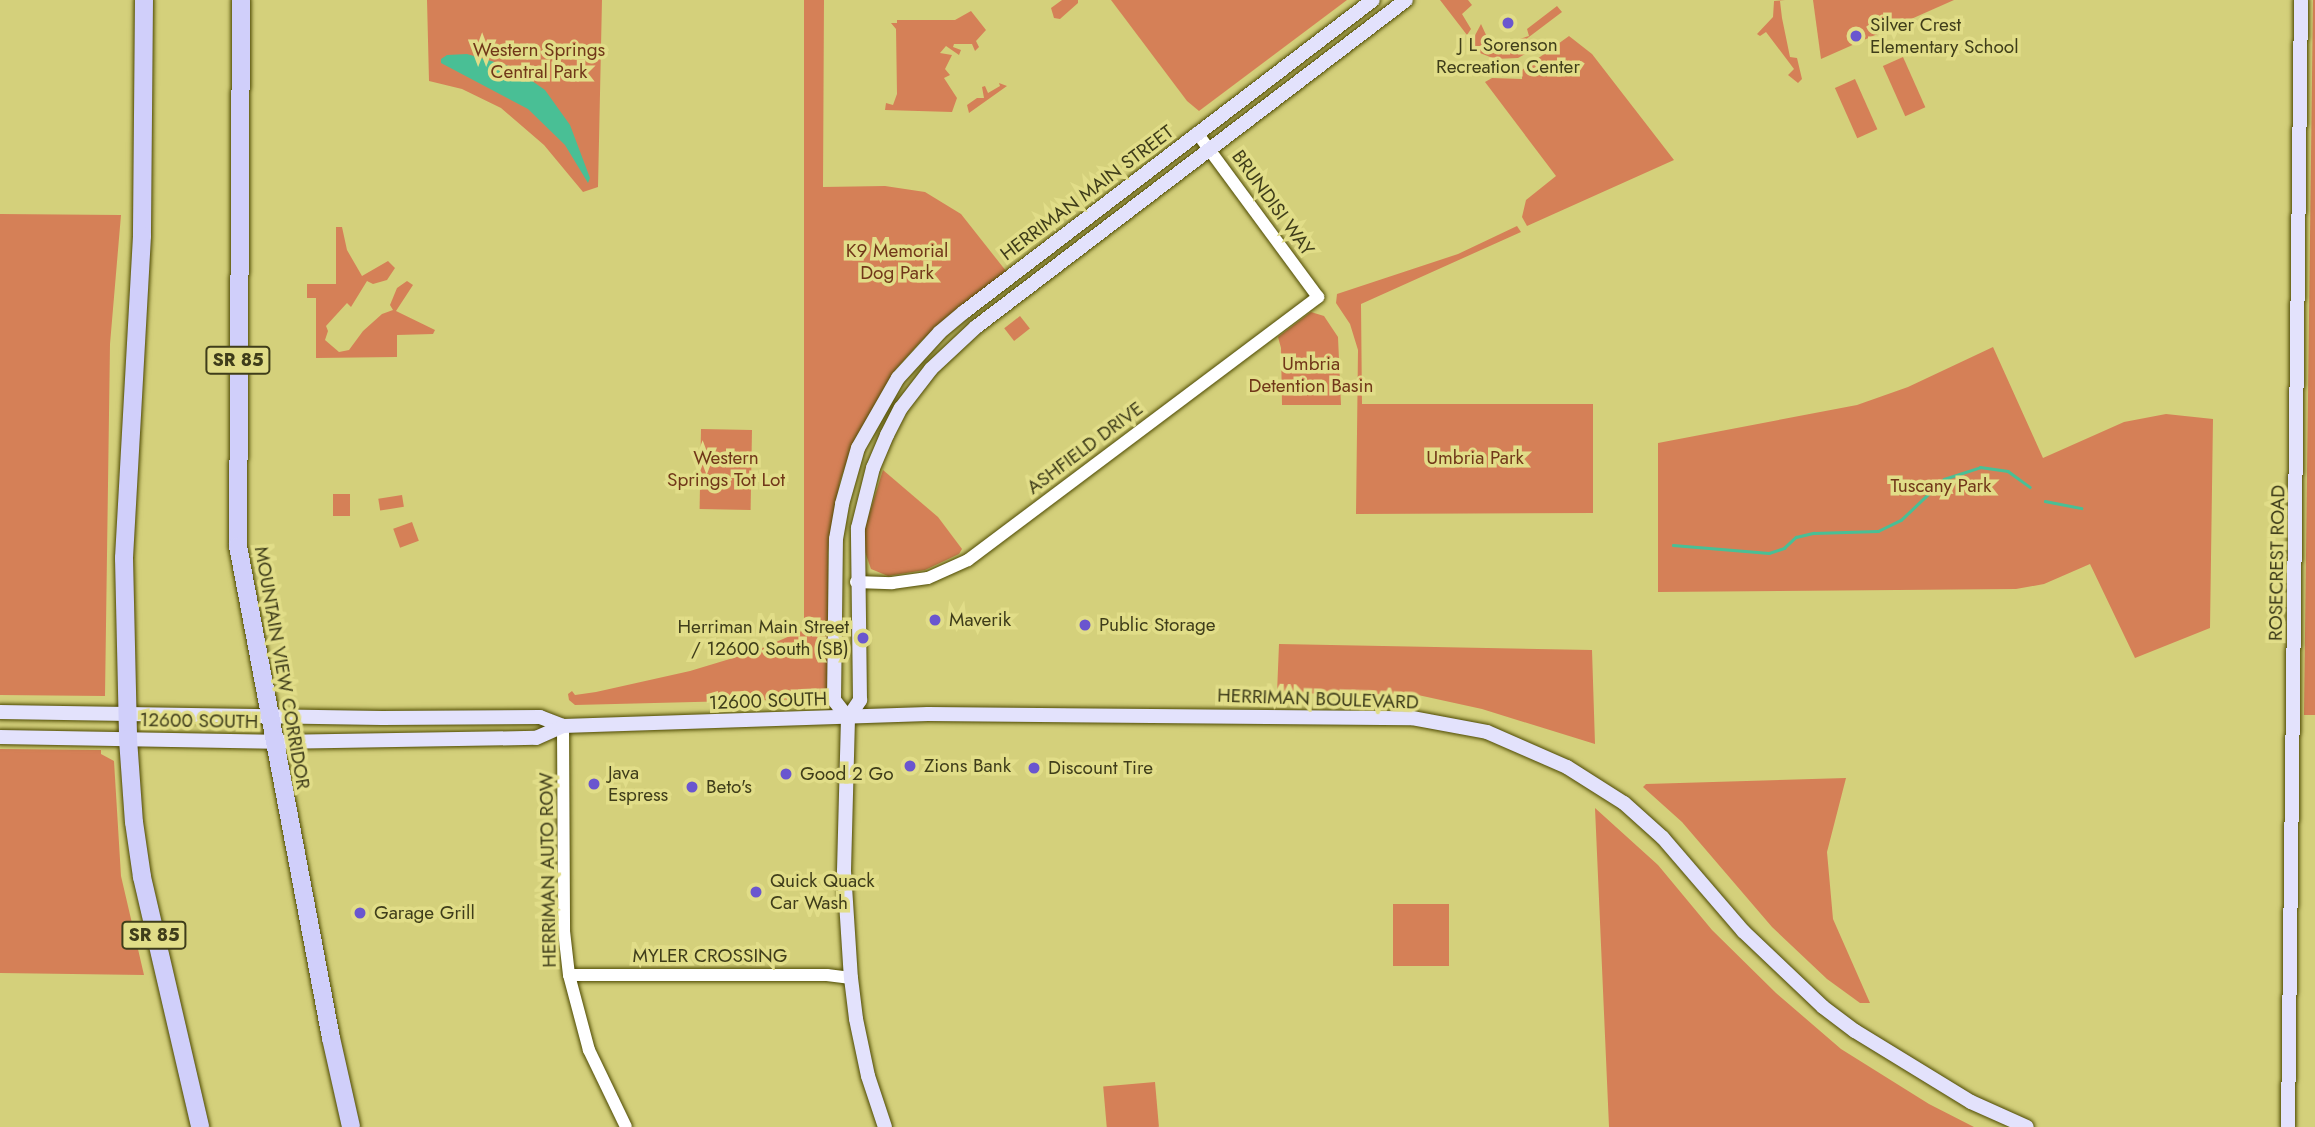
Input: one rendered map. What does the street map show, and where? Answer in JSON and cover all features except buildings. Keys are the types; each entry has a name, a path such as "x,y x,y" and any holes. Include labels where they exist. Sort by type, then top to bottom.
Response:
{"highway":[{"name":"SR 85","path":"144,0 142,236 124,547 128,739 134,822 142,877 200,1127"},
{"name":"MOUNTAIN VIEW CORRIDOR","path":"241,0 237,546 273,742 351,1127"}],"main road":[{"name":"HERRIMAN MAIN STREET","path":"1373,0 940,332 898,378 858,448 842,504 836,539 835,700 848,718 860,700 856,583 858,528 873,468 901,408 930,369 976,327 1406,0"},
{"name":"ROSECREST ROAD","path":"2287,1127 2294,743 2301,0"},
{"name":"12600 SOUTH","path":"0,712 269,717 540,717 563,726"},
{"name":"HERRIMAN BOULEVARD","path":"848,718 940,714 1387,718 1412,719 1487,732 1567,767 1624,803 1663,838 1743,931 1823,1007 1855,1031 1971,1102 2027,1127"},
{"name":"12600 SOUTH","path":"0,737 273,742 536,737 563,726 848,718"},
{"path":"848,718 844,872 851,978 868,1076 885,1127"}],"street":[{"name":"BRUNDISI WAY","path":"1197,133 1318,297"},
{"name":"ASHFIELD DRIVE","path":"856,583 892,583 928,578 968,560 1318,297"},
{"name":"HERRIMAN AUTO ROW","path":"563,726 564,931 569,975 589,1050 626,1127"},
{"name":"MYLER CROSSING","path":"569,975 827,975 851,978"}],"green space":[{"name":"Western Springs Central Park","path":"427,0 602,0 598,187 583,192 544,145 501,108 462,89 429,81"},
{"name":"K9 Memorial Dog Park","path":"804,0 824,0 823,187 885,186 925,192 961,214 1006,271 921,341 895,370 854,441 840,481 828,552 828,685 824,695 814,699 575,705 569,700 568,694 572,691 575,695 596,692 690,671 753,652 804,630"},
{"path":"1062,0 1078,0 1078,3 1060,19 1054,18 1051,8"},
{"path":"1111,0 1347,0 1199,111 1187,101"},
{"path":"1440,0 1468,0 1472,5 1462,14 1471,29 1467,35"},
{"path":"1785,0 1780,1 1782,18 1790,57 1797,58 1802,79 1798,83 1788,75 1794,69 1766,32 1760,36 1757,34 1773,17 1774,1"},
{"name":"Silver Crest Elementary School","path":"1813,0 1954,0 1821,59"},
{"path":"2313,0 2315,715 2304,715"},
{"path":"1557,6 1562,12 1521,43 1527,53 1518,58 1495,59 1480,53 1472,41 1481,24 1492,48 1529,36 1527,29"},
{"path":"971,11 986,30 976,41 979,47 975,51 972,44 954,44 953,47 961,50 959,55 946,46 940,53 952,55 945,69 950,75 944,78 957,98 952,112 885,110 886,103 893,105 897,94 896,29 891,23 897,23 897,20 955,20"},
{"path":"1569,36 1592,54 1674,160 1527,226 1522,217 1526,200 1556,176 1485,82 1492,78 1522,79 1522,70"},
{"path":"1903,57 1925,107 1905,116 1883,66"},
{"path":"1855,79 1877,129 1857,138 1835,88"},
{"path":"999,83 1007,86 969,113 967,105 977,98 984,98 982,87 985,86 988,93 1000,86"},
{"path":"0,214 121,215 110,344 105,696 0,695"},
{"name":"Umbria Park","path":"1517,226 1521,232 1361,304 1362,404 1593,404 1593,513 1356,514 1358,350 1350,324 1336,303 1337,294 1458,254"},
{"path":"336,227 342,227 347,250 362,276 388,261 395,268 387,280 373,284 367,281 351,307 347,303 326,326 328,331 325,340 339,352 349,350 363,331 382,314 393,310 390,305 397,288 407,281 413,285 396,311 435,330 433,334 397,335 397,357 316,358 316,298 307,298 307,284 336,284"},
{"name":"Umbria Detention Basin","path":"1311,312 1324,316 1338,337 1341,405 1282,405 1281,348 1278,337"},
{"path":"1020,316 1030,329 1014,341 1004,328"},
{"name":"Tuscany Park","path":"1993,347 2043,458 2124,422 2166,414 2213,419 2210,628 2135,658 2090,564 2044,584 2016,589 1658,592 1658,443 1857,405 1908,387"},
{"name":"Western Springs Tot Lot","path":"701,429 752,430 751,510 700,509"},
{"path":"883,470 938,517 962,549 959,554 925,570 888,576 871,569 864,549 865,528"},
{"path":"333,494 350,494 350,516 333,516"},
{"path":"402,495 404,507 380,511 378,499"},
{"path":"412,522 419,541 400,548 393,529"},
{"path":"1279,644 1592,650 1595,744 1482,709 1418,695 1277,693"},
{"path":"0,749 101,750 101,754 114,761 121,876 144,975 0,973"},
{"path":"1846,778 1827,852 1833,919 1870,1003 1860,1003 1827,979 1772,927 1682,822 1643,787 1646,784"},
{"path":"1595,808 1658,865 1712,930 1776,993 1841,1049 1929,1104 1974,1127 1609,1127"},
{"path":"1393,904 1449,904 1449,966 1393,966"},
{"path":"1155,1082 1159,1127 1107,1127 1103,1087"}],"shaded area":[{"path":"467,54 512,67 545,90 570,125 590,178 588,183 565,145 528,109 441,63 441,59 447,55"}],"waterway":[{"path":"1673,545 1769,553 1784,548 1796,537 1814,533 1878,531 1901,520 1944,479 1980,467 2008,471 2030,487"},
{"path":"2045,501 2081,508"}],"place":[{"name":"J L Sorenson Recreation Center","path":"1508,23"},
{"name":"Silver Crest Elementary School","path":"1856,36"},
{"name":"Maverik","path":"935,620"},
{"name":"Public Storage","path":"1085,625"},
{"name":"Herriman Main Street / 12600 South (SB)","path":"863,638"},
{"name":"Zions Bank","path":"910,766"},
{"name":"Discount Tire","path":"1034,768"},
{"name":"Good 2 Go","path":"786,774"},
{"name":"Java Espress","path":"594,784"},
{"name":"Beto's","path":"692,787"},
{"name":"Quick Quack Car Wash","path":"756,892"},
{"name":"Garage Grill","path":"360,913"}]}
